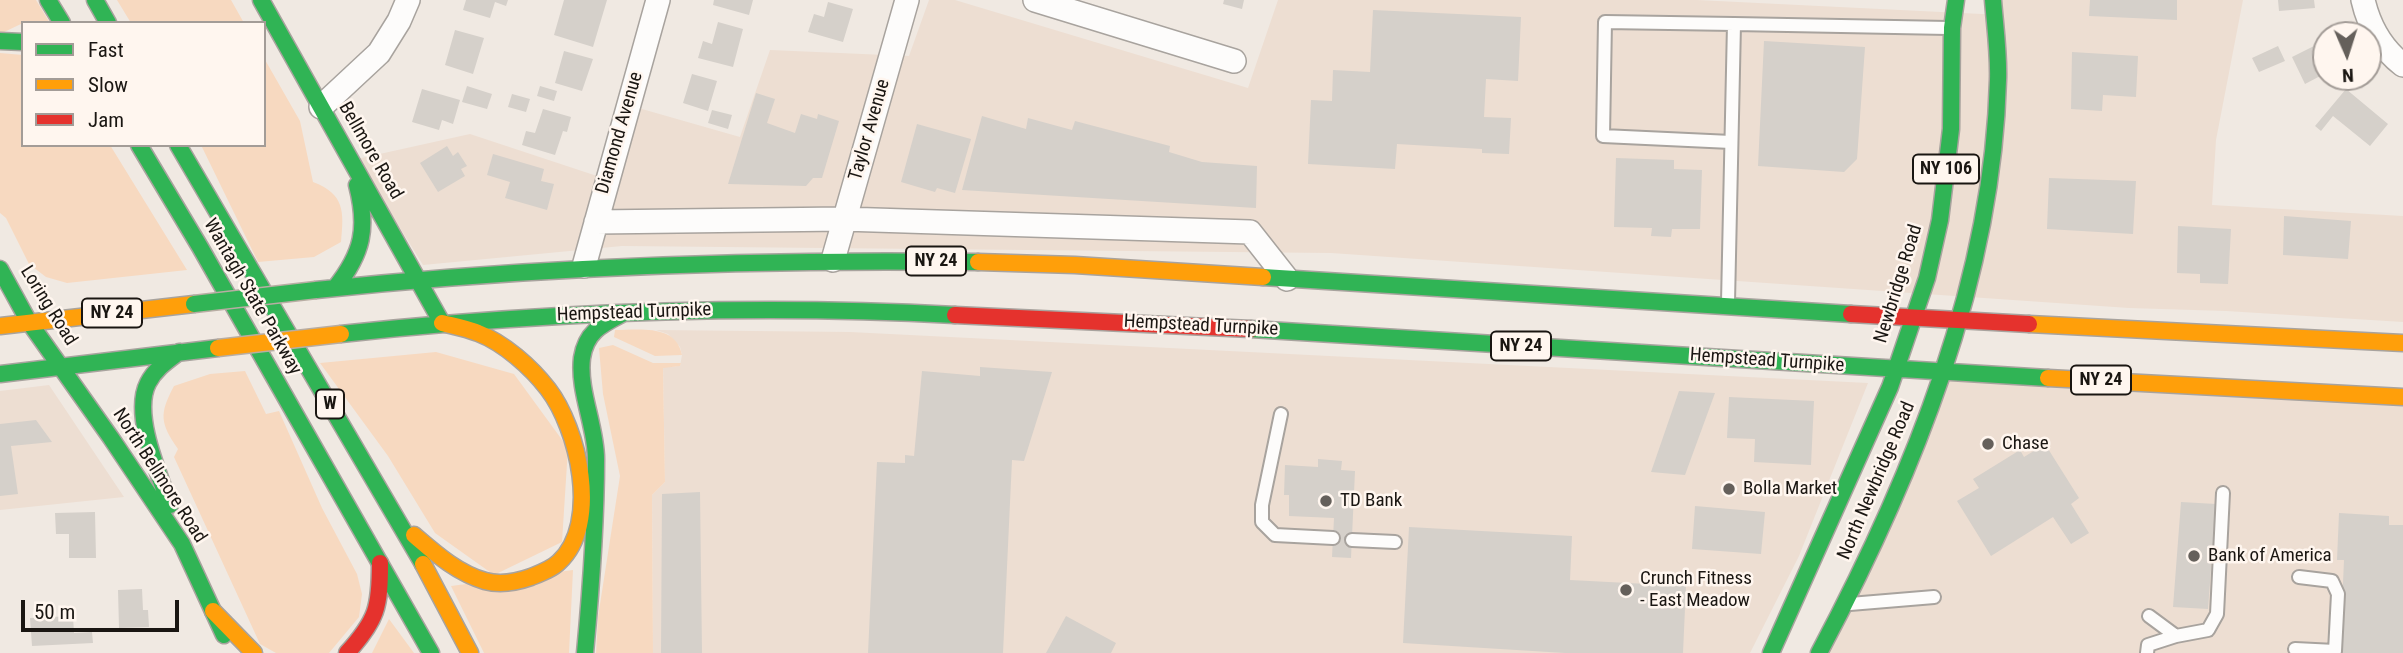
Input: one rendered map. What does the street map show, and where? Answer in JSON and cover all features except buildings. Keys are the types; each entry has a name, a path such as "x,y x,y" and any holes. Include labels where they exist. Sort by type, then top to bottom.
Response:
{"main road":[{"path":"48,0 61,21"},
{"path":"95,0 107,21"},
{"name":"Bellmore Road","path":"261,0 442,323"},
{"name":"Newbridge Road","path":"1895,369 1927,278 1940,220 1951,129 1952,28 1956,0"},
{"name":"NY 106","path":"1958,320 1986,208 1996,121 1998,76 1993,0"},
{"path":"0,41 21,42"},
{"name":"Wantagh State Parkway","path":"140,147 431,653"},
{"name":"Wantagh State Parkway","path":"179,147 400,522 470,653"},
{"path":"335,288 354,264 364,230 365,208 348,152"},
{"name":"NY 24","path":"0,326 418,278 584,266 833,260 1075,265 1913,318 2403,343"},
{"path":"890,278 1075,265"},
{"name":"Loring Road","path":"0,269 29,322 60,366"},
{"name":"Hempstead Turnpike","path":"0,373 442,323 863,302 1895,369 2403,397"},
{"path":"585,653 591,589 596,456 582,358 587,341 596,328 624,313"},
{"name":"North Newbridge Road","path":"1819,653 1845,605 1935,400 1958,320"},
{"path":"400,522 457,570 488,582 514,582 541,574 563,558 576,532 583,501 580,465 564,418 549,390 523,364 482,334 442,323"},
{"path":"179,352 163,362 149,379 142,412 144,428 182,544"},
{"name":"North Bellmore Road","path":"60,366 182,544 232,653"},
{"name":"North Newbridge Road","path":"1771,653 1890,387 1895,369"},
{"path":"347,653 371,626 377,612 380,603 380,563"},
{"path":"213,611 254,653"}],"street":[{"path":"321,107 379,53 399,21 408,0"},
{"name":"Diamond Avenue","path":"584,266 658,0"},
{"name":"Taylor Avenue","path":"833,260 907,0"},
{"path":"1035,0 1234,61"},
{"path":"2362,0 2377,37 2403,65"},
{"path":"596,222 844,219 1250,232 1287,279"}],"lane":[{"path":"1731,142 1603,136 1605,22 1952,28"},
{"path":"1728,306 1734,23"},
{"path":"1281,414 1262,505 1262,522 1275,535 1333,538"},
{"path":"2147,649 2176,636 2207,630 2217,614 2223,493"},
{"path":"1352,540 1395,542"},
{"path":"2295,649 2336,651 2337,588 2332,581 2299,577"},
{"path":"1845,605 1934,597"},
{"path":"2149,616 2176,636"}],"shaded area":[{"path":"0,0 36,0 49,21 21,21 21,24 0,34"},
{"path":"117,0 231,0 243,21 130,21"},
{"path":"929,0 955,0 1248,88 1278,0 1697,0 2002,15 2002,0 2243,0 2216,140 2212,205 2403,216 2403,322 2129,308 1331,253 622,246 423,265 357,159 470,134 603,178 621,103 740,137 770,50 909,56"},
{"path":"0,53 21,55 21,147 111,147 187,270 67,283 46,277 29,264 6,218 0,213"},
{"path":"266,62 300,121 313,182 337,198 342,222 341,242 314,257 258,262 202,147 266,147"},
{"path":"615,330 665,333 673,338 682,355 655,356 614,337"},
{"path":"656,330 850,332 1868,383 1799,556 1750,653 653,653 652,495 665,482 663,367 680,366 682,355 680,347 668,334"},
{"path":"613,345 653,363 681,363 680,366 663,368 665,482 652,495 653,653 596,653 598,617 620,476 603,394 599,348"},
{"path":"436,352 514,374 568,448 562,542 494,575 435,533 388,456 320,363"},
{"path":"245,371 266,414 279,411 322,508 357,574 362,594 359,617 329,653 276,653 260,644 174,457 178,449 165,425 164,411 174,386 210,374"},
{"path":"1944,372 2403,397 2403,653 1828,653"},
{"path":"49,385 124,497 0,510 0,391"},
{"path":"573,570 569,653 484,653 451,586"},
{"path":"389,619 414,653 372,653"}],"traffic: fast":[{"path":"48,0 61,21"},
{"path":"95,0 107,21"},
{"path":"261,0 442,323"},
{"path":"1771,653 1890,387 1927,278 1940,220 1951,129 1952,28 1956,0"},
{"path":"1819,653 1886,518 1942,376 1964,303 1981,229 1993,155 1998,70 1993,0"},
{"path":"0,41 21,42"},
{"path":"140,147 431,653"},
{"path":"179,147 423,564"},
{"path":"335,288 352,263 361,240 362,214 357,185"},
{"path":"316,290 481,275 646,266 978,262"},
{"path":"0,269 29,322 182,544 224,635"},
{"path":"1263,277 1851,314"},
{"path":"194,304 316,290"},
{"path":"341,334 494,320 648,312 801,310 955,315"},
{"path":"585,653 593,556 596,459 582,383 582,358 587,341 592,335 624,313"},
{"path":"1251,329 2048,378"},
{"path":"0,374 218,348"},
{"path":"170,505 149,444 143,411 148,383 154,374 179,352"}],"traffic: slow":[{"path":"978,262 1075,265 1263,277"},
{"path":"0,326 194,304"},
{"path":"414,535 465,573 485,581 502,583 531,577 559,562 572,545 579,524 582,500 576,451 559,406 548,389 534,372 498,343 474,331 442,323"},
{"path":"2029,324 2403,343"},
{"path":"218,348 341,334"},
{"path":"2048,378 2403,397"},
{"path":"423,564 470,653"},
{"path":"213,611 254,653"}],"traffic: jam":[{"path":"1851,314 2029,324"},
{"path":"955,315 1251,329"},
{"path":"347,653 365,631 375,612 380,563"}],"place":[{"name":"Chase","path":"1988,444"},
{"name":"Bolla Market","path":"1729,489"},
{"name":"TD Bank","path":"1326,501"},
{"name":"Bank of America","path":"2194,556"},
{"name":"Crunch Fitness - East Meadow","path":"1626,590"}]}
